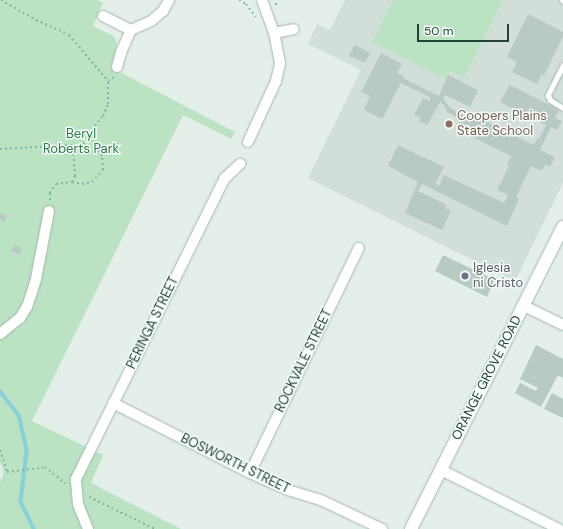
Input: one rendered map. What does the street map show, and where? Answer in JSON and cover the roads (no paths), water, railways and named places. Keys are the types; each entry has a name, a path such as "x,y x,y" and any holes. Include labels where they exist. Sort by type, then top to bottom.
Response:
{"main road":[{"name":"ORANGE GROVE ROAD","path":"411,529 563,227"}],"street":[{"path":"117,67 122,50 131,30 151,21 163,11 169,0"},
{"path":"248,142 276,81 280,63 274,33 262,0"},
{"path":"103,16 131,30"},
{"path":"274,33 294,29"},
{"name":"PERINGA STREET","path":"88,529 73,488 76,479 225,178 240,164"},
{"path":"0,334 20,318 27,307 36,279 49,211"},
{"name":"ROCKVALE STREET","path":"250,473 359,248"},
{"path":"524,306 563,325"},
{"name":"BOSWORTH STREET","path":"113,403 250,473 288,490 321,500 382,529"},
{"path":"441,470 559,529"}],"lane":[{"path":"563,65 548,95 550,100 563,108"}],"waterway":[{"path":"0,391 19,415 27,451 21,502 34,529"}],"place":[{"name":"Coopers Plains State School","path":"449,124"},
{"name":"Iglesia ni Cristo","path":"465,276"}],"park label":[{"name":"Beryl Roberts Park","path":"81,142"}]}
